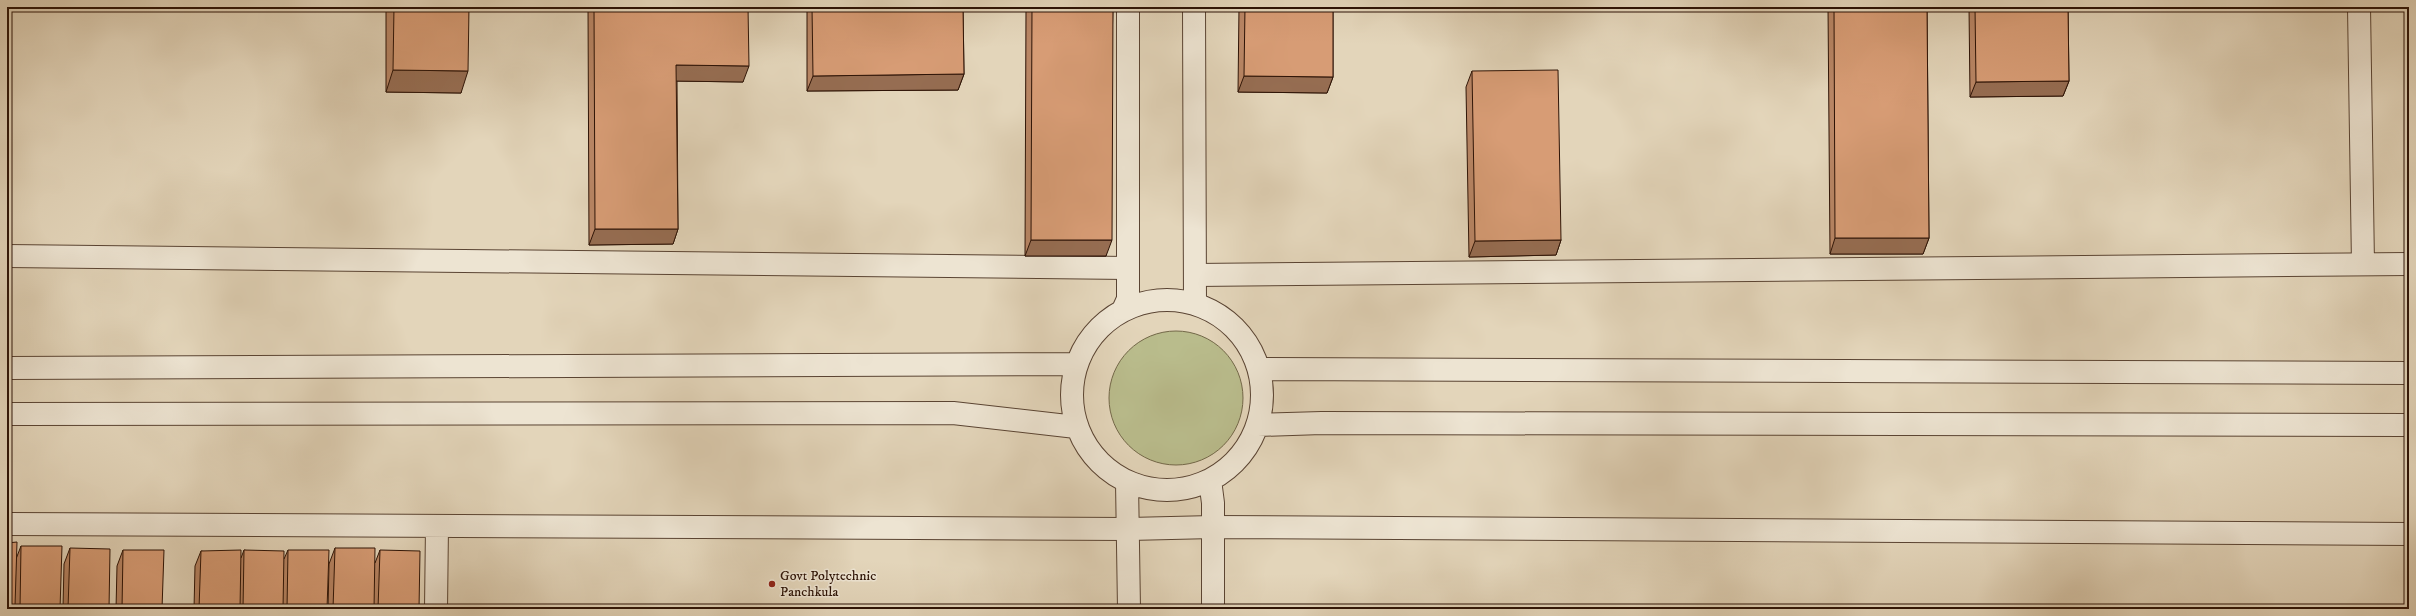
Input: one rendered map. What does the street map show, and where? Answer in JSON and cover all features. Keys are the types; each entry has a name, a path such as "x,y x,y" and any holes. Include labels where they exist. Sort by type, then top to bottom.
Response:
{"street":[{"path":"1123,310 1128,300 1128,7"},
{"path":"1194,7 1195,303"},
{"path":"2359,7 2364,264"},
{"path":"7,256 1128,268"},
{"path":"1194,275 2409,264"},
{"path":"1171,299 1195,303 1224,318 1245,340 1259,369 1262,397 1258,425 1247,447 1231,466 1210,480 1183,489 1155,490 1127,482 1105,468 1088,450 1076,427 1070,395 1076,364 1087,341 1103,323 1123,310 1155,301 1171,299"},
{"path":"7,368 1076,364"},
{"path":"1259,369 2409,373"},
{"path":"7,414 953,412 1076,427"},
{"path":"1258,425 1338,423 2409,425"},
{"path":"1210,480 1213,527 1213,609"},
{"path":"1127,482 1129,528 1129,609"},
{"path":"7,524 1129,528 1213,527 2409,534"},
{"path":"436,609 437,526"}],"green space":[{"path":"1183,331 1208,339 1228,356 1238,372 1242,385 1242,411 1238,424 1232,435 1218,450 1202,460 1189,464 1169,465 1144,457 1124,440 1114,424 1110,411 1109,391 1117,366 1134,346 1150,336 1163,332"}],"building":[{"path":"394,7 469,7 468,71 393,70"},
{"path":"594,7 748,7 749,66 676,65 678,229 595,229"},
{"path":"812,7 963,7 964,74 813,76"},
{"path":"1032,7 1113,7 1112,240 1031,240"},
{"path":"1245,7 1333,7 1333,77 1244,76"},
{"path":"1834,7 1927,7 1929,238 1835,238"},
{"path":"1975,7 2068,7 2069,81 1976,82"},
{"path":"1558,70 1561,240 1475,241 1472,71"},
{"path":"17,542 15,606 7,606 7,543"},
{"path":"21,546 62,546 60,609 20,609"},
{"path":"70,548 110,549 109,609 68,609"},
{"path":"335,548 375,548 374,609 333,609"},
{"path":"123,550 164,550 162,609 122,609"},
{"path":"241,550 240,609 199,609 201,551"},
{"path":"244,550 284,551 283,609 243,609"},
{"path":"288,550 329,550 327,609 287,609"},
{"path":"380,550 420,551 419,609 378,609"}],"place":[{"name":"Govt Polytechnic Panchkula","path":"772,584"}]}
